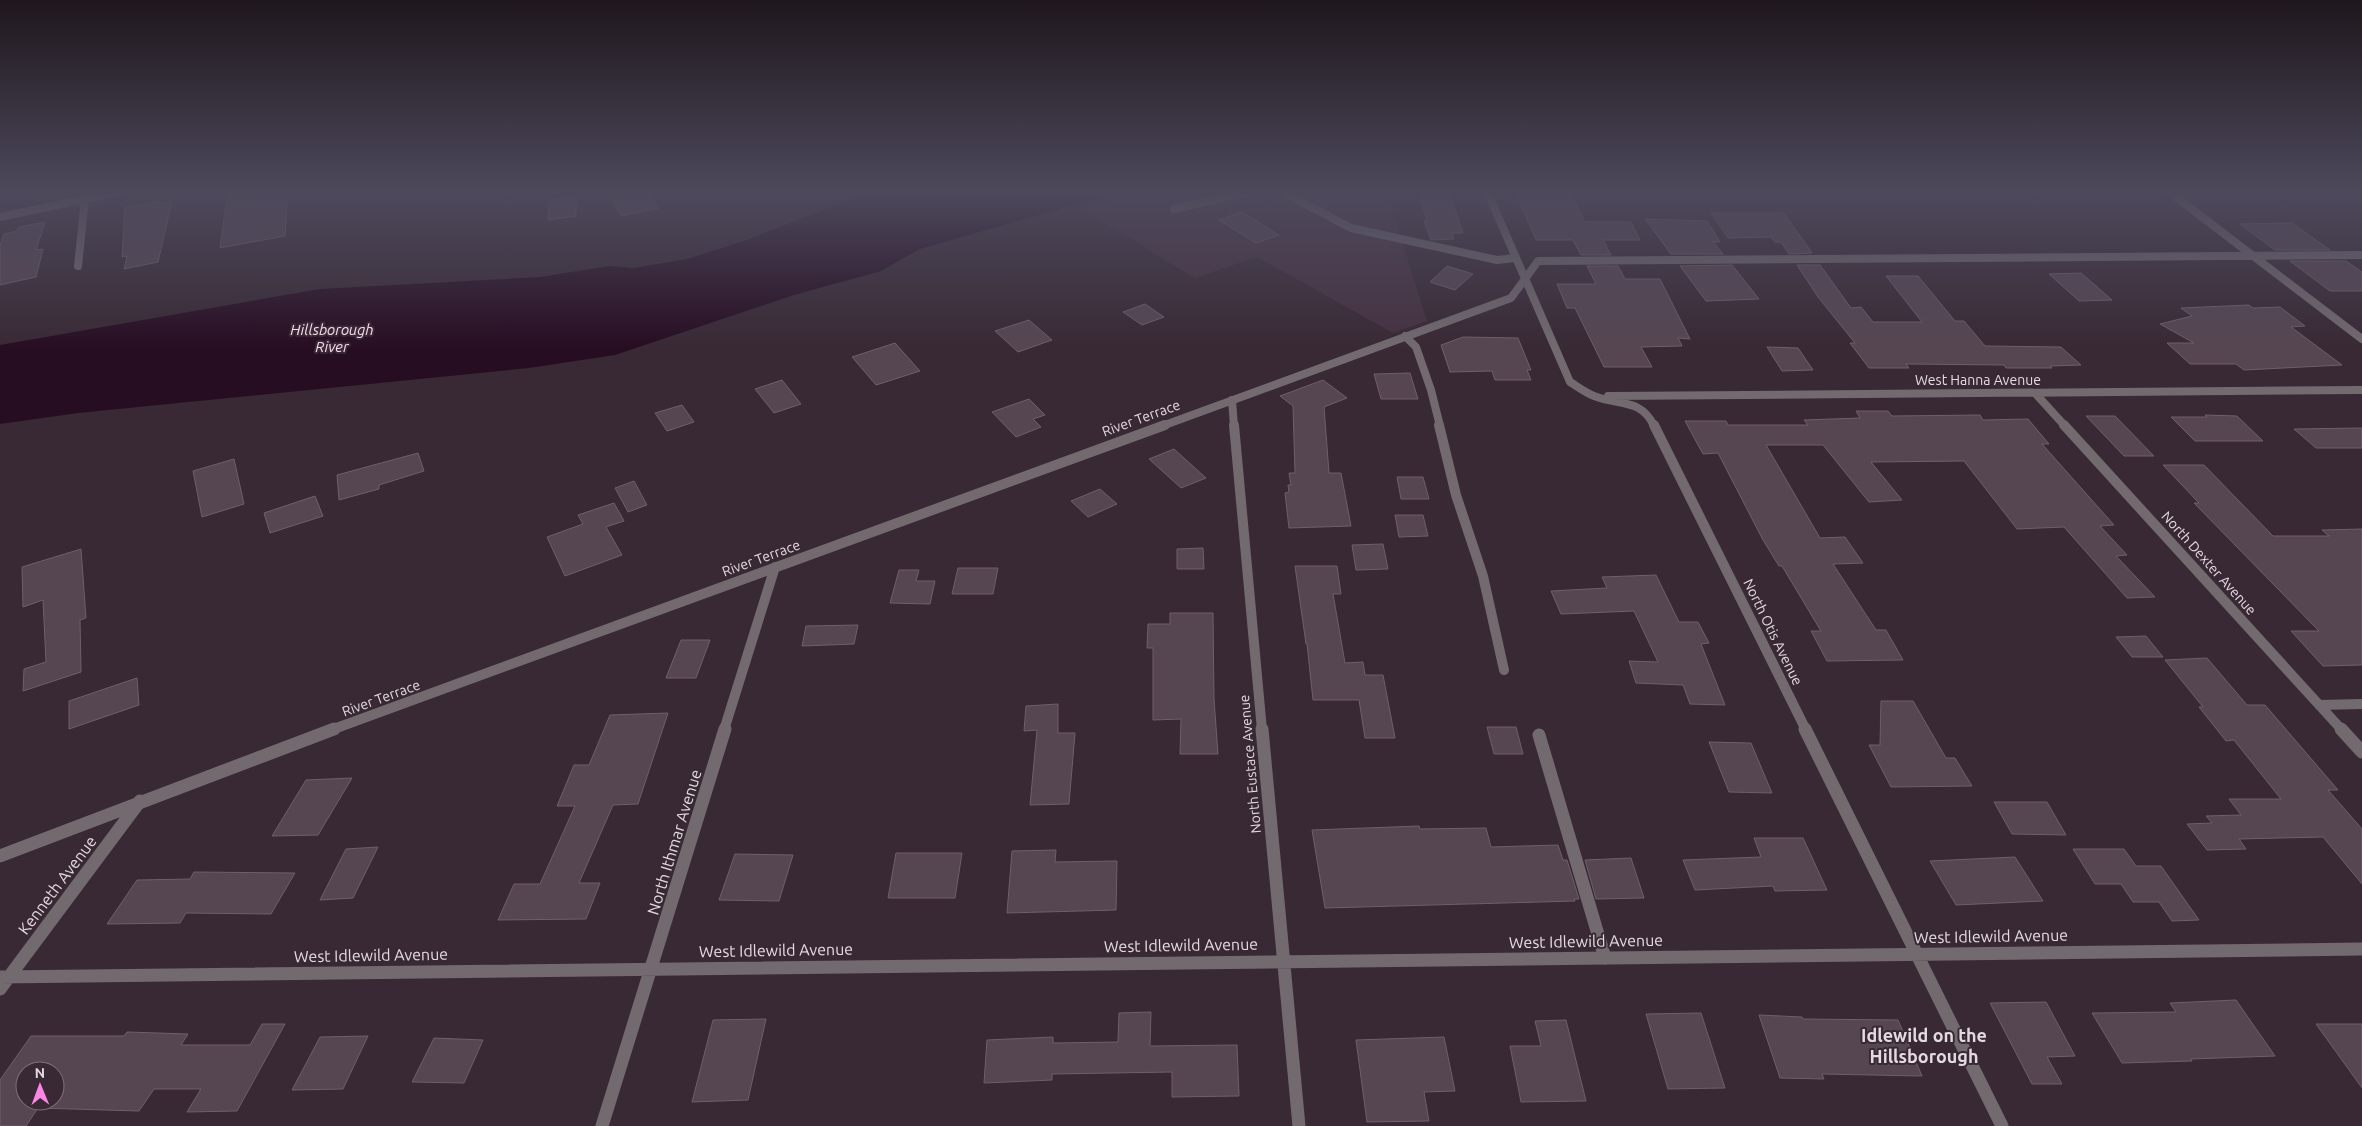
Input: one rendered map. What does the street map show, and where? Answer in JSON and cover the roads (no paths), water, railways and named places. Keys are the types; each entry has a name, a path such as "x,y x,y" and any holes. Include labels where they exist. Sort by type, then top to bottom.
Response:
{"street":[{"path":"78,266 80,244"},
{"path":"1418,244 1497,260 1515,258"},
{"name":"North Otis Avenue","path":"1509,244 1570,382 1594,396 1630,405 1648,413 2002,1126"},
{"path":"2238,244 2362,339"},
{"path":"2254,256 2362,255"},
{"name":"River Terrace","path":"0,856 140,801 1511,298 1538,261 2254,256"},
{"path":"1405,336 1416,347 1431,390 1456,495 1483,576 1504,670"},
{"name":"West Hanna Avenue","path":"1594,396 2362,390"},
{"name":"North Dexter Avenue","path":"2035,393 2362,752"},
{"name":"North Eustace Avenue","path":"1232,400 1299,1126"},
{"name":"North Ithmar Avenue","path":"602,1126 775,567"},
{"path":"2318,705 2362,704"},
{"path":"1539,735 1605,958"},
{"name":"Kenneth Avenue","path":"0,989 4,977 140,801"},
{"name":"West Idlewild Avenue","path":"4,977 2362,949"}],"water":[{"name":"Hillsborough River","path":"736,244 939,244 920,249 881,271 794,295 615,355 529,368 78,413 0,424 0,345 320,289 540,277 610,266 634,268 687,259"}],"district":[{"name":"Idlewild on the Hillsborough","path":"1924,1045"}]}
